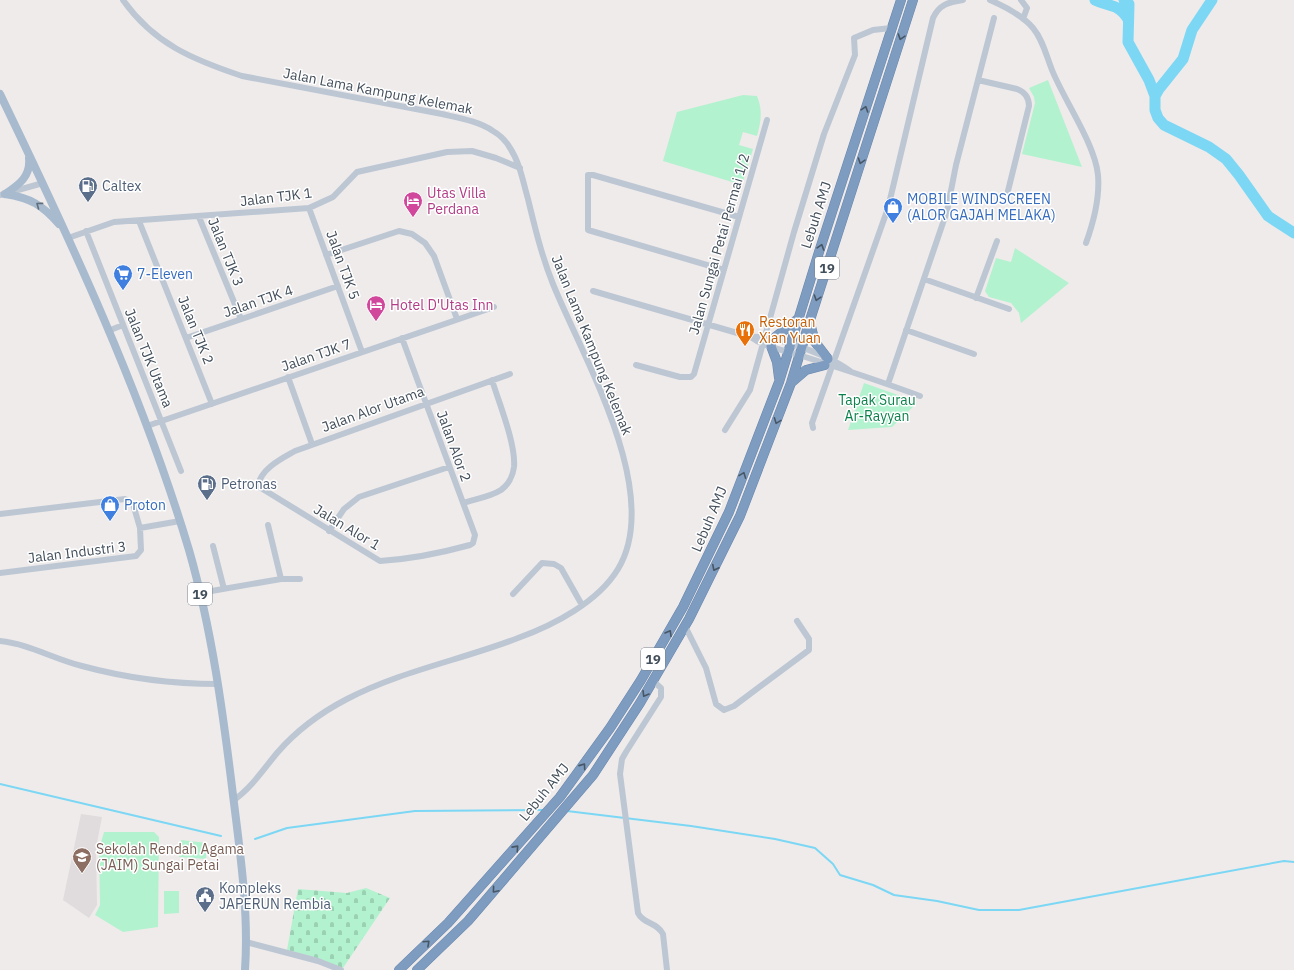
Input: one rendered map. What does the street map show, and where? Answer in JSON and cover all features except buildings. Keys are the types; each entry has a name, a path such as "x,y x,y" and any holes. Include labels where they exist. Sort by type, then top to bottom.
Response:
{"highway":[{"name":"Lebuh AMJ","path":"399,970 448,923 560,797 610,728 641,680 680,613 729,512 779,382 901,0"},
{"name":"Lebuh AMJ","path":"417,970 468,921 594,775 653,681 685,626 740,516 791,383 914,0"},
{"path":"779,382 777,362 768,341 791,326 799,317"},
{"path":"791,383 806,370 830,363 815,342 810,320"}],"main road":[{"name":"19","path":"0,94 43,183 108,331 146,426 180,521 200,593 218,684 234,800 241,870 246,942 245,970"},
{"path":"3,195 26,176 30,169 29,153"},
{"path":"3,195 24,197 39,204 64,230"}],"street":[{"name":"Jalan Lama Kampung Kelemak","path":"123,0 145,27 159,39 196,59 242,76 435,112 473,122 493,131 503,139 510,147 520,168 547,267 616,431 628,483 630,524 629,537 623,559 609,581 582,605 563,617 520,638 412,672 335,706 310,722 289,741 247,790 234,800"},
{"path":"813,428 812,423 830,363 888,208 936,12 946,3 963,0"},
{"path":"990,0 1008,9 1033,28 1040,40 1096,163 1098,185 1096,210 1086,243"},
{"path":"1021,0 1027,8 1023,19"},
{"path":"888,384 948,211 956,165 994,18"},
{"path":"725,430 750,390 768,341 794,232 824,134 855,55 854,38 873,30 891,28"},
{"path":"978,80 1017,89 1022,91 1029,100 1029,106 1008,191"},
{"name":"Jalan Sungai Petai Permai 1/2","path":"636,364 680,378 691,377 694,374 767,120"},
{"name":"Jalan TJK 1","path":"68,238 114,222 309,208 333,197 357,172 446,152 472,151 496,158 520,168"},
{"path":"724,270 588,230 588,175 593,174 739,217"},
{"path":"3,195 43,183"},
{"name":"Jalan TJK 5","path":"309,208 362,352"},
{"name":"Jalan TJK 3","path":"199,217 241,320"},
{"name":"Jalan TJK 2","path":"139,221 212,404"},
{"name":"Jalan TJK Utama","path":"86,232 181,471"},
{"path":"326,255 398,232 412,234 425,243 434,256 457,319"},
{"path":"976,298 997,241"},
{"path":"924,279 1009,309"},
{"name":"Jalan TJK 4","path":"186,338 338,286"},
{"path":"593,292 768,341 920,396"},
{"name":"Jalan TJK 7","path":"146,426 494,307"},
{"path":"108,331 123,325"},
{"path":"906,330 974,354"},
{"name":"Jalan Alor 2","path":"402,338 475,539"},
{"name":"Jalan Alor Utama","path":"258,485 262,475 278,461 295,451 510,374"},
{"path":"288,378 312,444"},
{"path":"463,503 495,494 502,489 512,476 514,468 513,451 492,380"},
{"path":"329,531 344,509 359,497 449,467"},
{"name":"Jalan Alor 1","path":"258,485 329,531 380,561 399,560 447,551 470,545 475,539"},
{"path":"0,514 125,498 133,504 140,528"},
{"name":"Jalan Industri 3","path":"0,573 136,556 141,550 140,528 180,521"},
{"path":"268,525 281,579"},
{"path":"213,546 224,589"},
{"path":"513,594 542,563 554,564 561,568 582,605"},
{"path":"200,593 281,579 300,579"},
{"path":"685,626 706,668 716,704 724,710 728,710 810,650 810,639 797,621"},
{"path":"0,641 23,645 81,666 112,674 171,682 218,684"},
{"path":"653,681 661,688 661,697 626,752 620,766 625,826 638,913 644,921 660,929 663,934 667,970"},
{"path":"246,942 318,961 341,970"}],"shaded area":[{"name":"Sekolah Rendah Agama (JAIM) Sungai Petai","path":"81,814 102,817 96,848 97,905 89,918 63,900"}],"green space":[{"path":"1048,80 1082,167 1022,154 1035,103 1034,97 1029,88"},
{"path":"743,95 757,96 761,116 757,136 743,132 739,145 753,149 742,185 663,161 677,112"},
{"path":"1015,248 1069,283 1021,323 1019,313 1011,303 989,297 985,291 996,258 1011,262"},
{"name":"Tapak Surau Ar-Rayyan","path":"864,383 912,400 915,405 892,427 848,430"},
{"path":"104,832 154,832 159,837 158,927 123,932 95,915 100,905 99,849"},
{"path":"181,840 207,843 206,859 179,857"},
{"path":"366,888 390,898 343,968 316,958 287,950 298,889 347,893"},
{"path":"164,891 179,891 179,913 164,914"}],"waterway":[{"path":"1095,0 1121,10 1128,19"},
{"path":"1124,0 1129,4 1128,42 1149,80 1155,96"},
{"path":"1212,0 1192,30 1183,59 1155,96 1155,110 1158,118 1164,125 1209,147 1226,159 1268,216 1294,233"},
{"path":"0,784 221,836"},
{"path":"255,839 287,828 415,811 545,810"},
{"path":"567,811 691,826 775,839 815,848 833,864 840,875 873,885 894,895 937,901 979,910 1019,910 1284,861 1294,862"}],"place":[{"name":"Caltex","path":"88,203"},
{"name":"Utas Villa Perdana","path":"413,218"},
{"name":"MOBILE WINDSCREEN (ALOR GAJAH MELAKA)","path":"893,224"},
{"name":"7-Eleven","path":"123,291"},
{"name":"Hotel D'Utas Inn","path":"376,322"},
{"name":"Restoran Xian Yuan","path":"745,347"},
{"name":"Petronas","path":"207,501"},
{"name":"Proton","path":"110,522"},
{"name":"Sekolah Rendah Agama (JAIM) Sungai Petai","path":"82,874"},
{"name":"Kompleks JAPERUN Rembia","path":"205,913"}]}
